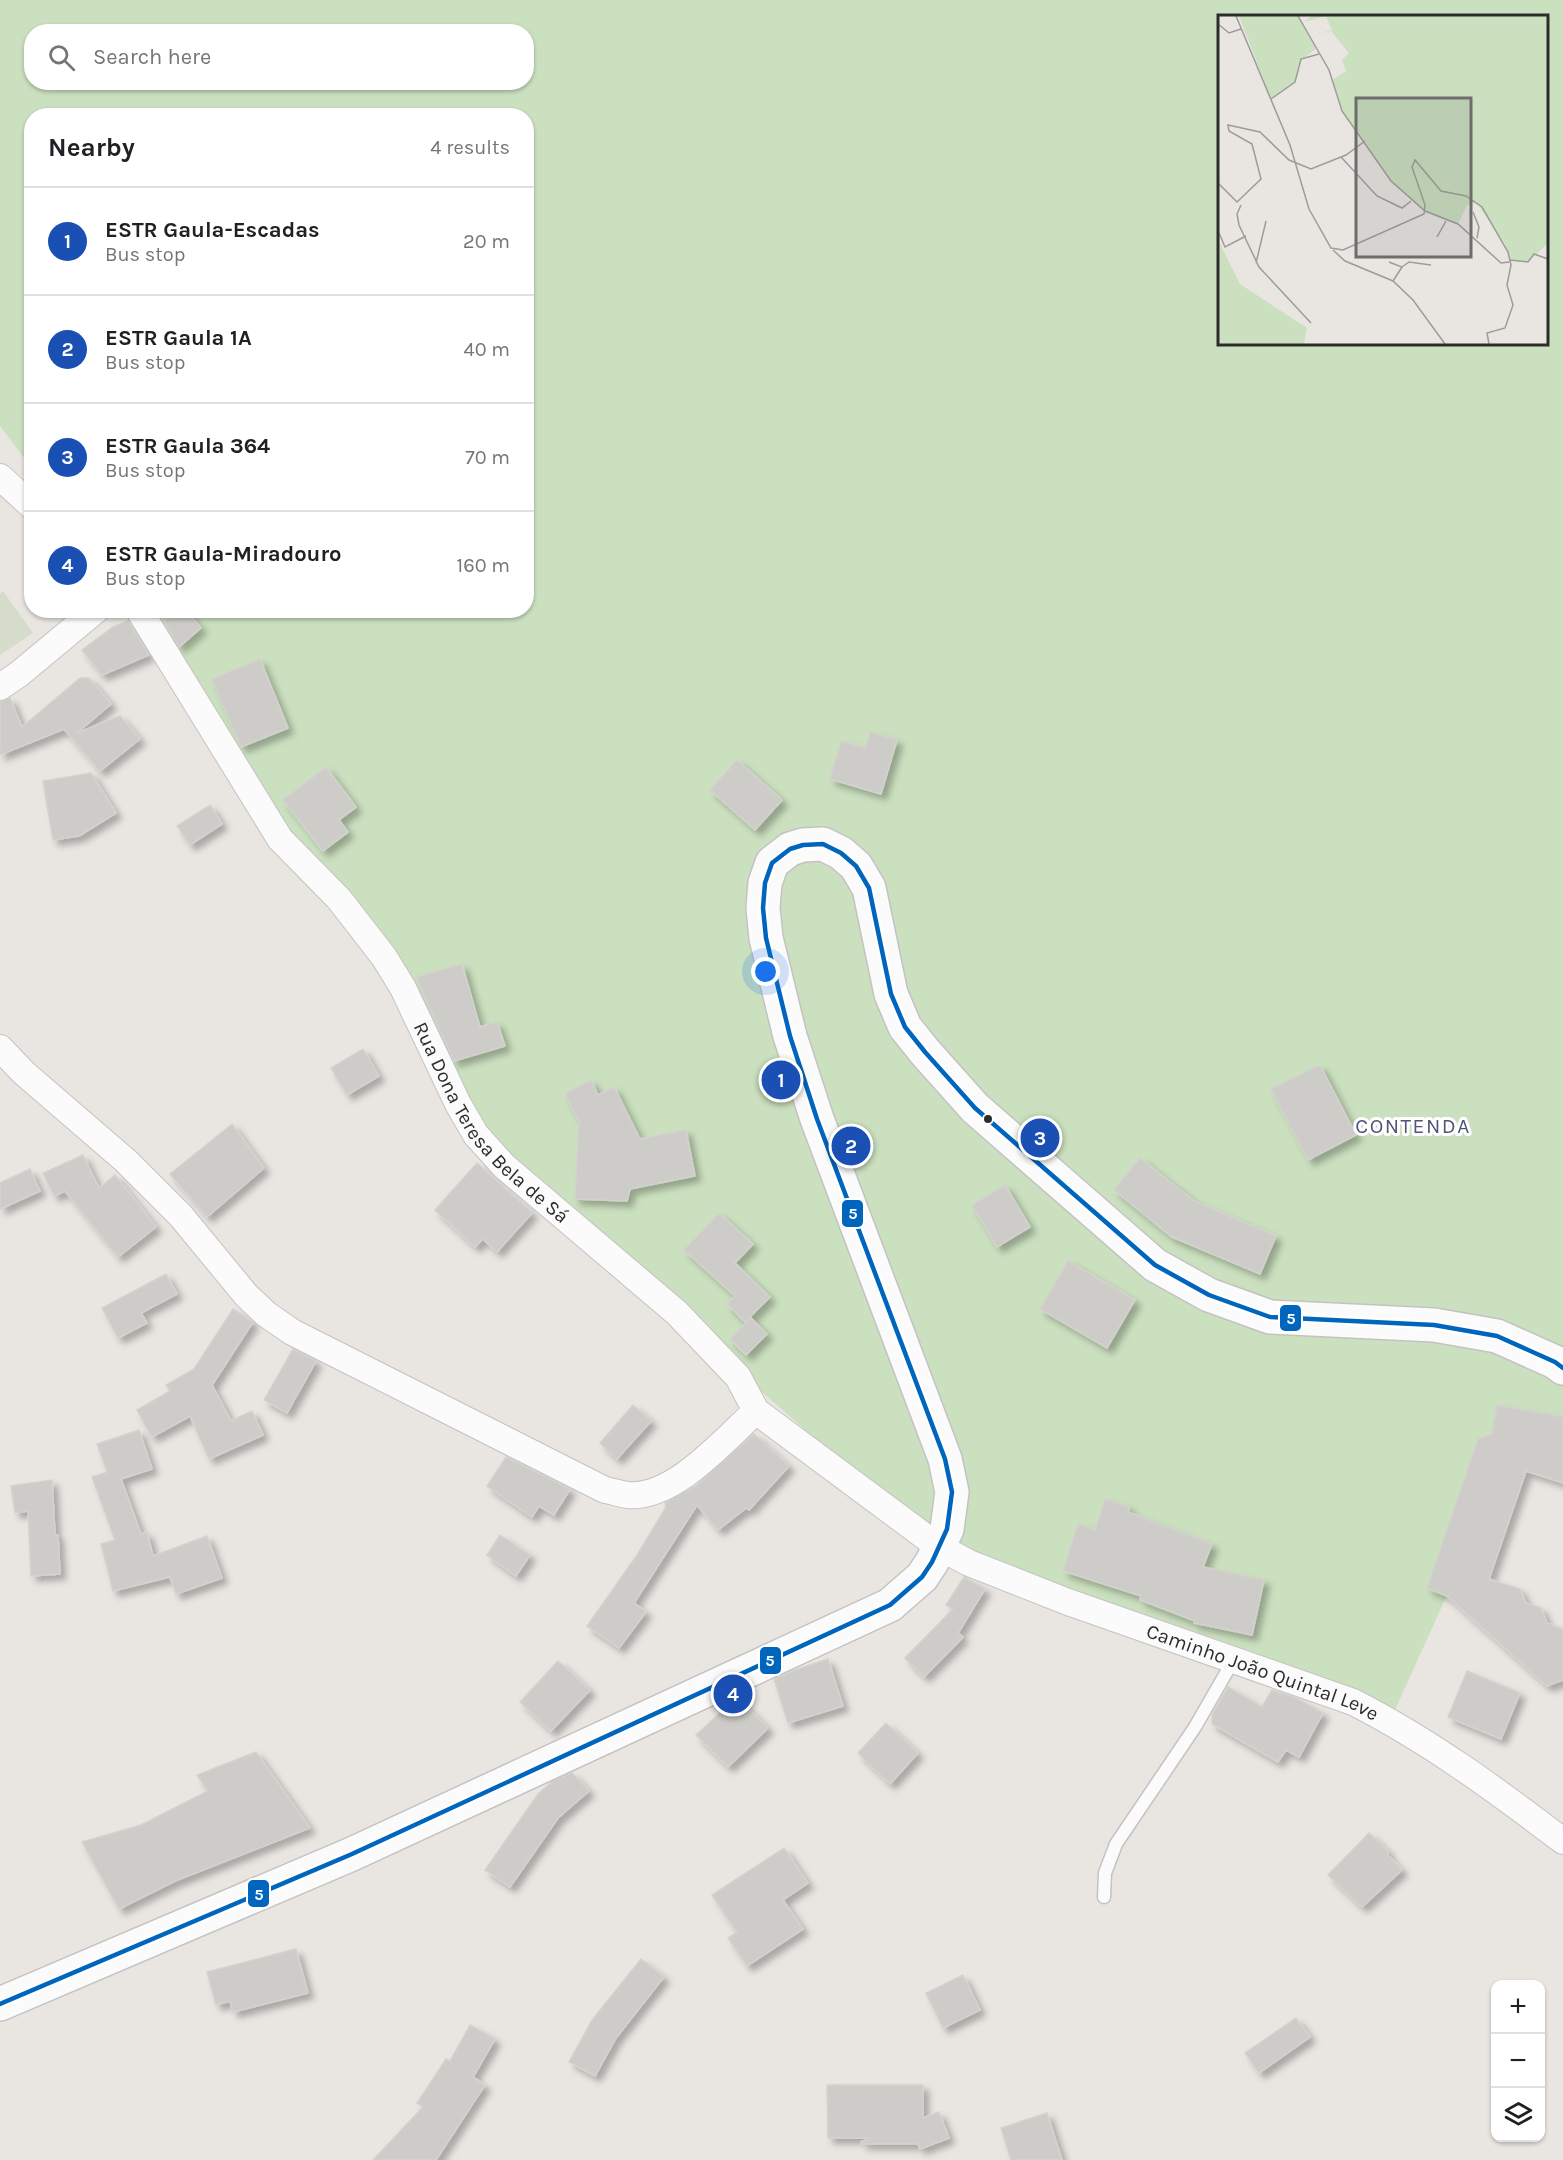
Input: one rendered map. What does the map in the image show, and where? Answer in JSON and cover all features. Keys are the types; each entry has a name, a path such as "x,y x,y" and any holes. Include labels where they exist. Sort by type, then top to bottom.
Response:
{"main road":[{"path":"0,2004 352,1854 890,1605 922,1577 947,1529 952,1492 945,1459 817,1119 790,1036 766,938 763,908 765,883 772,863 790,849 803,845 823,844 841,853 856,866 869,888 891,994 904,1027 975,1108 1155,1265 1209,1295 1270,1317 1445,1327 1497,1336 1555,1362 1563,1368"}],"street":[{"path":"0,477 24,499"},
{"path":"0,687 86,618"},
{"name":"Rua Dona Teresa Bela de Sá","path":"145,618 280,839 339,899 384,957 403,988 458,1104 476,1135 504,1167 677,1313 738,1377 756,1411 939,1547"},
{"path":"0,1048 24,1073 126,1161 181,1216 246,1295 266,1314 292,1332 605,1490 628,1495 654,1492 681,1479 756,1411"},
{"name":"Caminho João Quintal Leve","path":"939,1547 969,1563 1068,1602 1353,1702 1390,1721 1490,1785 1563,1841"}],"lane":[{"path":"1104,1897 1105,1873 1116,1844 1195,1727 1233,1661"}],"green space":[{"path":"0,0 1563,0 1563,1442 1510,1456 1390,1721 939,1547 504,1166 145,618 534,618 534,108 24,108 24,458 0,426"},
{"path":"3,591 33,633 0,655 0,594"}],"building":[{"path":"169,618 193,618 201,628 179,647 164,622"},
{"path":"128,621 149,655 102,675 82,650 113,627"},
{"path":"260,659 288,728 241,747 212,679"},
{"path":"80,678 89,678 111,704 77,733 120,716 140,739 100,771 64,729 0,755 0,702 10,698 22,727"},
{"path":"870,732 897,740 881,794 830,779 841,741 866,748"},
{"path":"737,760 782,800 755,830 710,790"},
{"path":"326,767 356,807 339,820 348,832 323,851 283,800"},
{"path":"91,773 116,813 79,836 53,840 43,781"},
{"path":"210,805 222,824 190,845 177,826"},
{"path":"462,964 480,1027 497,1022 505,1046 454,1061 416,977"},
{"path":"363,1049 379,1076 347,1095 331,1068"},
{"path":"1320,1065 1356,1135 1308,1160 1271,1089"},
{"path":"591,1080 598,1095 614,1087 640,1139 686,1130 695,1176 630,1189 627,1201 575,1199 579,1121 565,1094"},
{"path":"232,1124 264,1168 207,1217 170,1174"},
{"path":"83,1155 99,1188 115,1175 156,1227 118,1257 65,1191 54,1196 43,1173"},
{"path":"1140,1158 1194,1201 1276,1236 1260,1274 1172,1237 1114,1190"},
{"path":"477,1163 532,1213 497,1252 483,1239 475,1247 435,1210"},
{"path":"30,1169 40,1191 0,1209 0,1183"},
{"path":"1005,1185 1030,1227 997,1247 972,1205"},
{"path":"719,1213 753,1244 735,1263 770,1297 745,1322 727,1304 735,1296 684,1250"},
{"path":"1068,1261 1135,1300 1107,1348 1040,1309"},
{"path":"166,1274 177,1294 141,1313 147,1323 118,1338 102,1308"},
{"path":"233,1309 253,1322 212,1385 231,1421 252,1411 263,1435 209,1459 190,1416 152,1437 137,1410 170,1391 166,1385 194,1369"},
{"path":"751,1318 767,1334 746,1355 730,1339"},
{"path":"293,1349 316,1361 287,1413 264,1400"},
{"path":"633,1405 651,1421 617,1459 600,1443"},
{"path":"1497,1405 1563,1417 1563,1483 1526,1471 1489,1579 1520,1589 1526,1603 1541,1608 1547,1623 1563,1629 1563,1680 1547,1686 1447,1596 1427,1588 1478,1439 1492,1434"},
{"path":"139,1430 152,1469 121,1479 141,1534 147,1532 153,1556 207,1536 222,1578 176,1594 170,1577 113,1591 101,1544 115,1540 92,1477 107,1472 97,1444"},
{"path":"754,1434 789,1466 749,1510 746,1508 718,1530 697,1505 634,1603 646,1612 619,1648 587,1626 637,1555 666,1507 665,1503 696,1486"},
{"path":"506,1457 570,1489 554,1515 539,1506 532,1517 487,1486"},
{"path":"52,1480 60,1574 31,1576 28,1511 15,1513 11,1486"},
{"path":"1105,1499 1129,1507 1128,1512 1212,1544 1203,1567 1264,1580 1252,1635 1194,1623 1195,1621 1140,1600 1141,1596 1063,1571 1078,1524 1095,1530"},
{"path":"500,1535 530,1555 516,1576 487,1555"},
{"path":"964,1577 985,1589 958,1633 963,1637 924,1677 905,1658 953,1609 946,1605"},
{"path":"828,1659 843,1706 788,1723 774,1679"},
{"path":"558,1661 590,1690 551,1731 520,1702"},
{"path":"1467,1671 1520,1693 1501,1739 1448,1717"},
{"path":"1228,1687 1262,1707 1272,1690 1296,1698 1323,1713 1299,1757 1286,1750 1278,1762 1212,1724 1212,1715"},
{"path":"737,1697 768,1728 728,1767 696,1735"},
{"path":"886,1723 918,1753 890,1784 858,1753"},
{"path":"256,1752 310,1828 175,1881 119,1909 82,1842 141,1825 208,1791 197,1775"},
{"path":"572,1773 589,1791 558,1818 510,1887 485,1870 538,1794 553,1781"},
{"path":"1369,1833 1389,1852 1387,1854 1402,1870 1362,1907 1328,1875"},
{"path":"784,1848 808,1883 783,1900 803,1929 747,1966 728,1938 737,1932 712,1895"},
{"path":"296,1949 308,1993 233,2012 230,2001 216,2005 207,1972"},
{"path":"641,1959 664,1977 616,2038 595,2076 569,2062 592,2020"},
{"path":"963,1975 980,2010 943,2028 926,1993"},
{"path":"1296,2018 1310,2037 1259,2073 1245,2053"},
{"path":"470,2025 495,2039 473,2077 485,2085 436,2160 373,2160 423,2107 417,2103 446,2059 450,2061"},
{"path":"827,2085 923,2085 923,2118 939,2112 949,2138 920,2149 918,2144 861,2144 871,2138 828,2138"},
{"path":"1047,2113 1062,2160 1011,2160 1001,2128"}],"transit line":[{"name":"5","path":"0,2004 352,1854 890,1605 922,1577 932,1562 947,1529 952,1492 945,1459 817,1119 790,1036 766,938 763,908 765,883 772,863 790,849 803,845 823,844 841,853 856,866 869,888 891,994 905,1027 975,1108 1155,1265 1209,1295 1270,1317 1434,1325 1497,1336 1555,1362 1563,1368"}],"place":[{"name":"ESTR Gaula-Escadas","path":"781,1080"},
{"name":"ESTR Gaula 364","path":"1040,1138"},
{"name":"ESTR Gaula 1A","path":"851,1146"},
{"name":"ESTR Gaula-Miradouro","path":"733,1694"}],"district":[{"name":"CONTENDA","path":"1413,1126"}]}
